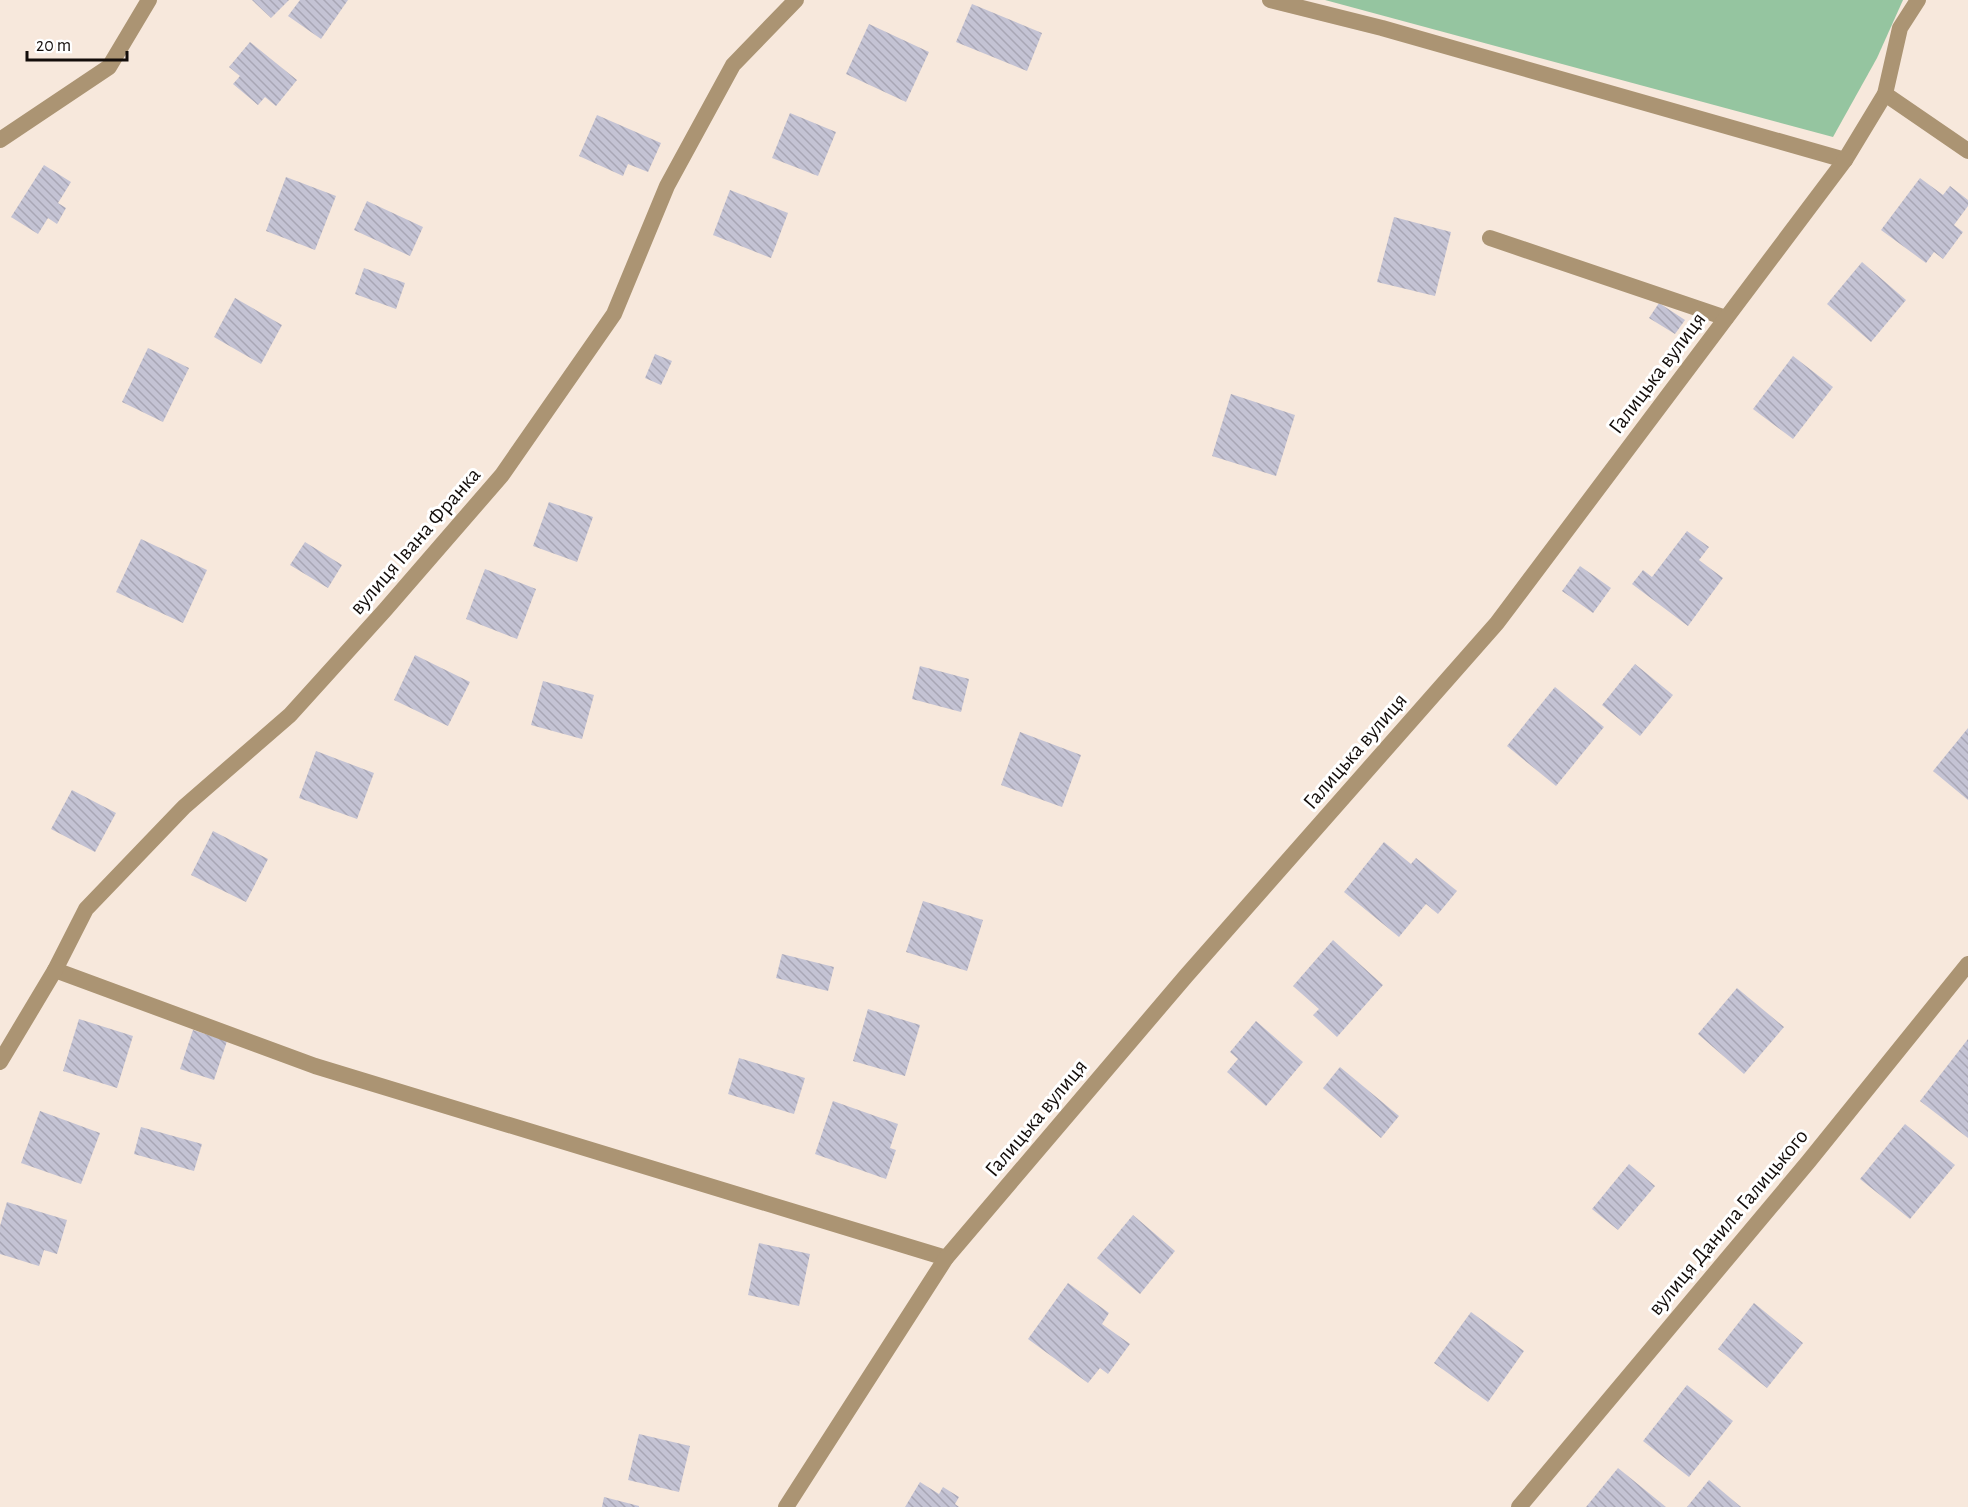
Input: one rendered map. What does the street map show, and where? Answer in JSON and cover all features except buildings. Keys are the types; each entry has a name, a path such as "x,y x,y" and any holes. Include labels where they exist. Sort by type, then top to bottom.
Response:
{"street":[{"path":"0,140 109,67 149,0"},
{"name":"вулиця Івана Франка","path":"0,1062 55,970 86,909 184,807 290,715 502,475 614,314 667,186 733,65 796,0"},
{"path":"1270,0 1382,28 1845,160"},
{"name":"Галицька вулиця","path":"786,1507 946,1258 1186,976 1497,624 1845,160 1885,94 1900,28 1918,0"},
{"path":"1885,94 1968,151"},
{"path":"1490,238 1726,318"},
{"name":"вулиця Данила Галицького","path":"1519,1507 1809,1161 1968,964"},
{"path":"55,970 315,1066 946,1258"}],"green space":[{"path":"1325,0 1903,0 1877,58 1833,137"}]}
